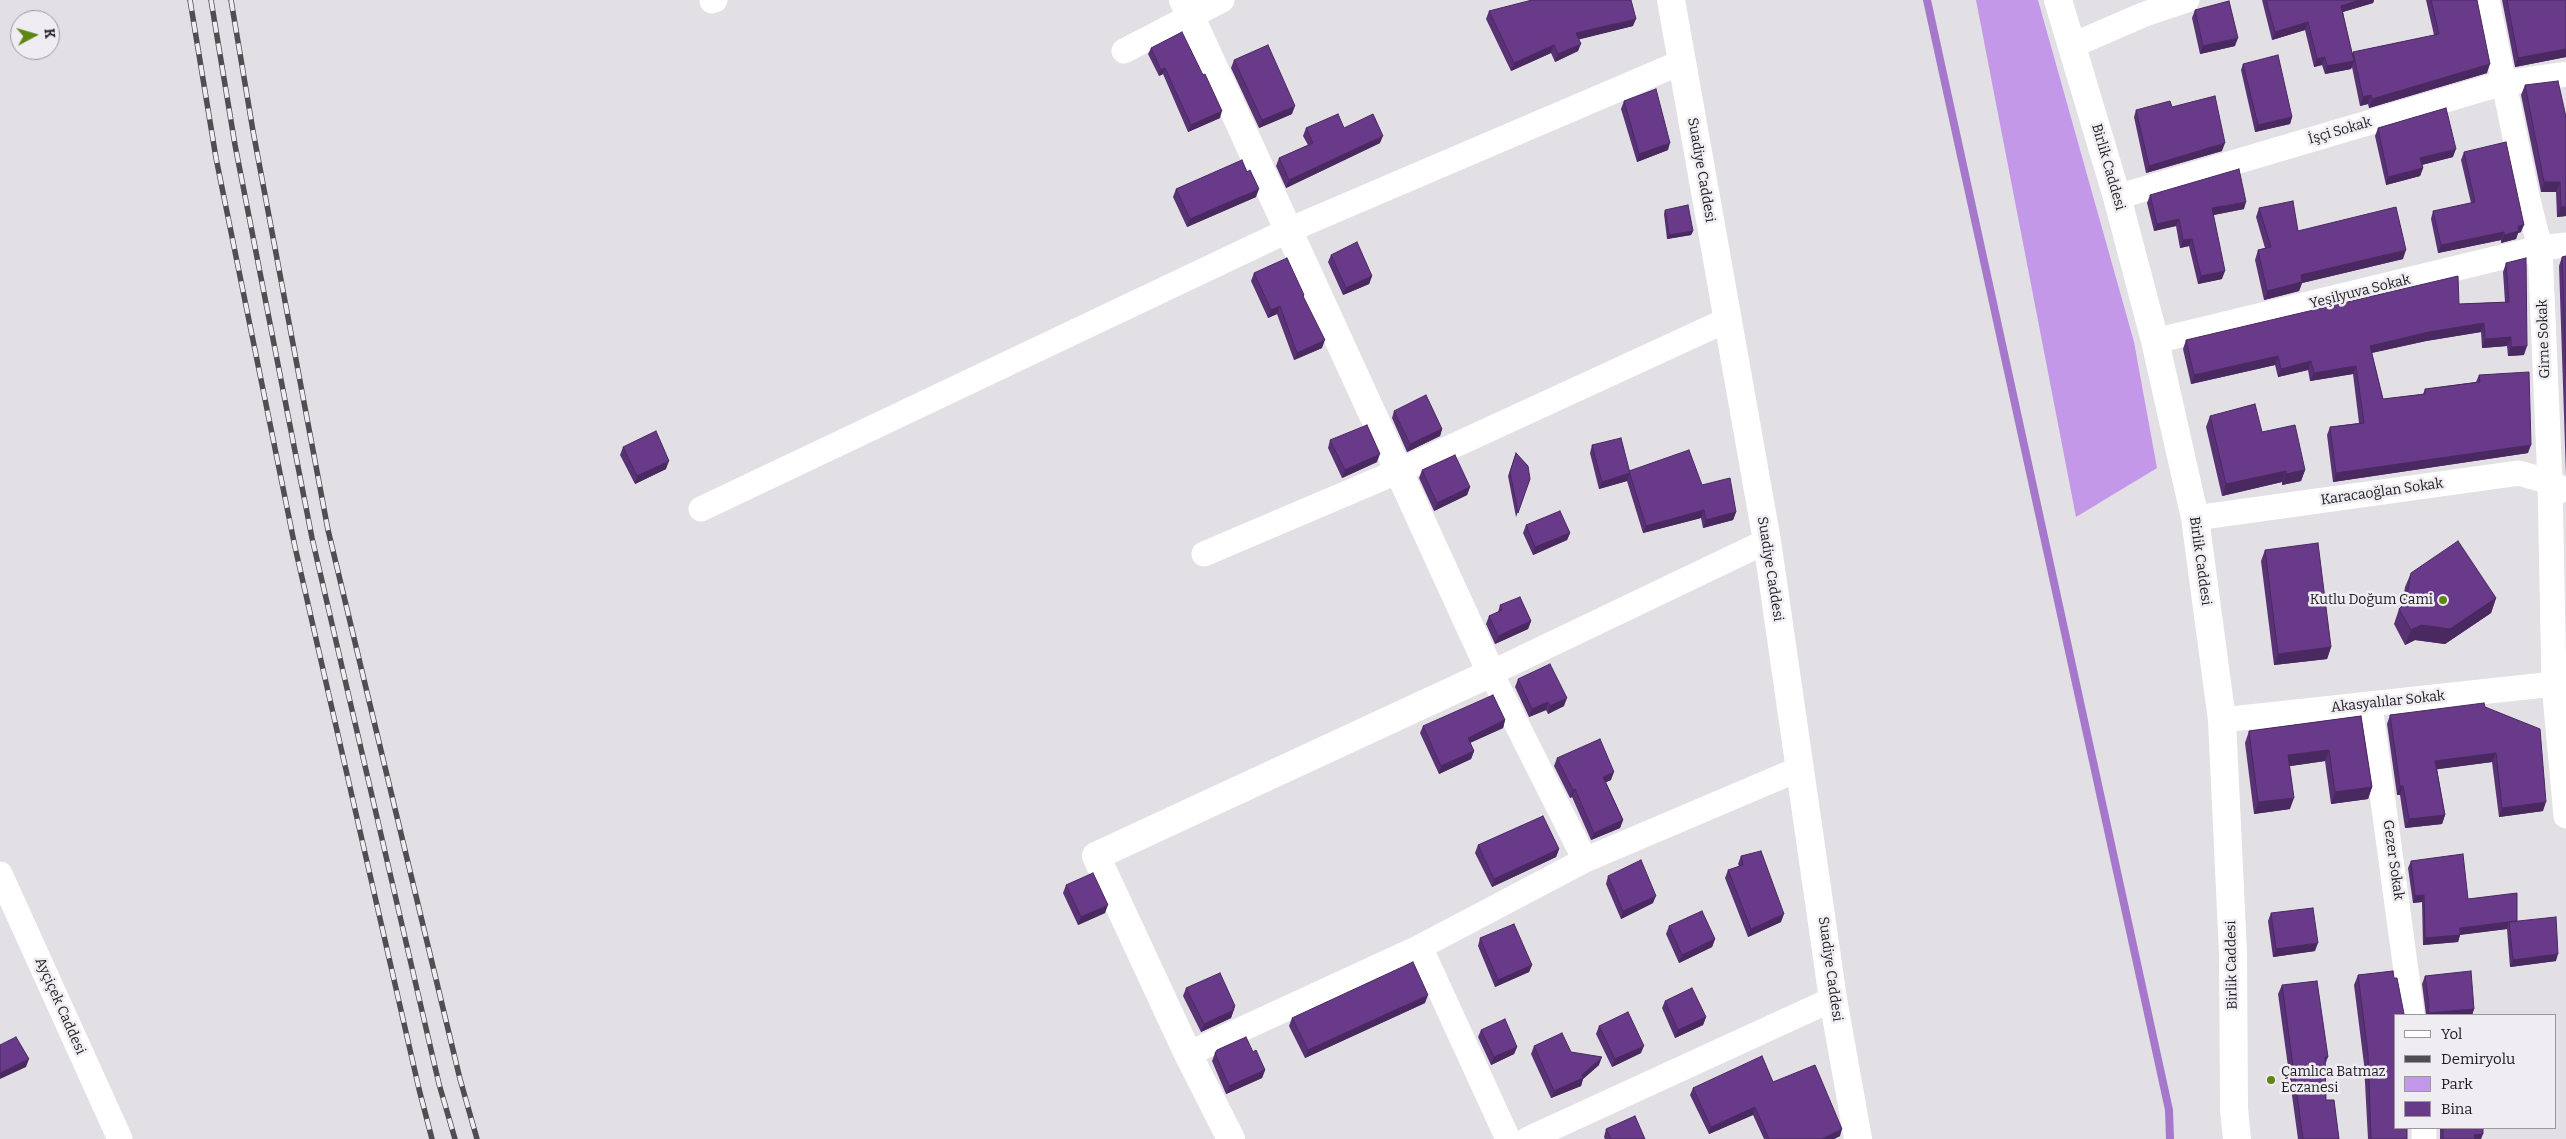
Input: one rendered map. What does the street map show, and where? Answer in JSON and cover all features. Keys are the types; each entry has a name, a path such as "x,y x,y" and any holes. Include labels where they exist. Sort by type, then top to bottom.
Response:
{"street":[{"path":"1124,51 1187,7 1222,0"},
{"name":"Suadiye Caddesi","path":"1671,0 1767,541 1833,998 1858,1139"},
{"name":"Birlik Caddesi","path":"2058,0 2117,197 2156,341 2194,518 2222,720 2233,953 2234,1109 2237,1139"},
{"path":"2072,46 2145,14 2187,0"},
{"name":"Girne Sokak","path":"2487,0 2540,248 2558,486 2554,684 2566,810"},
{"path":"1187,7 1491,673 1585,860"},
{"path":"701,509 1289,230 1682,62"},
{"name":"İşçi Sokak","path":"2117,197 2504,83 2566,74"},
{"name":"Yeşilyuva Sokak","path":"2156,341 2540,248 2566,245"},
{"path":"1204,554 1399,471 1727,320"},
{"name":"Karacaoğlan Sokak","path":"2194,518 2519,473 2558,486"},
{"path":"1231,1139 1188,1054 1096,856 1491,673 1767,541"},
{"name":"Akasyalılar Sokak","path":"2222,720 2554,684"},
{"name":"Gezer Sokak","path":"2370,704 2404,941 2412,1014"},
{"path":"1188,1054 1420,947 1585,860 1799,769"},
{"name":"Ayçiçek Caddesi","path":"0,874 120,1139"},
{"path":"1420,947 1508,1139"},
{"path":"1528,1139 1833,998"},
{"path":"2229,1139 2234,1109"}],"green space":[{"path":"1976,0 2038,0 2134,342 2157,468 2076,517"}],"building":[{"path":"1532,0 1631,0 1636,19 1576,33 1581,44 1558,54 1554,45 1514,63 1489,11"},
{"path":"2266,0 2360,0 2341,6 2354,61 2327,66 2325,57 2317,59 2308,22 2275,32"},
{"path":"2431,0 2477,0 2490,64 2372,99 2371,95 2363,97 2353,52 2439,34"},
{"path":"2507,0 2566,0 2566,49 2518,58"},
{"path":"2229,1 2238,38 2203,46 2195,10"},
{"path":"1182,32 1203,75 1205,74 1222,111 1191,125 1165,68 1161,70 1151,48"},
{"path":"1268,45 1295,106 1262,120 1234,60"},
{"path":"2278,55 2292,117 2258,125 2243,64"},
{"path":"2558,81 2566,117 2566,207 2561,207 2560,182 2544,182 2525,85"},
{"path":"1656,89 1670,143 1639,154 1624,101"},
{"path":"2215,96 2225,143 2149,166 2136,110 2170,101 2172,107"},
{"path":"2446,108 2456,149 2420,158 2423,168 2388,177 2378,128"},
{"path":"1338,114 1344,128 1373,114 1383,136 1289,180 1279,158 1313,143 1306,128"},
{"path":"2506,142 2524,225 2518,226 2519,231 2504,235 2504,232 2441,245 2433,211 2475,202 2464,152"},
{"path":"1242,160 1247,172 1250,170 1259,189 1190,219 1176,189"},
{"path":"2239,169 2246,202 2212,208 2225,271 2201,276 2192,239 2183,240 2179,219 2157,224 2150,195"},
{"path":"2293,201 2298,231 2396,207 2406,250 2301,275 2302,282 2267,291 2258,250 2271,247 2259,208"},
{"path":"1688,205 1693,231 1669,235 1665,210"},
{"path":"1357,242 1372,276 1346,288 1331,255"},
{"path":"2566,256 2566,369 2562,257"},
{"path":"1287,258 1325,340 1297,353 1280,306 1271,310 1254,273"},
{"path":"2526,258 2527,346 2511,347 2511,337 2485,339 2484,323 2429,332 2370,346 2383,399 2425,394 2425,389 2480,382 2479,375 2529,372 2531,445 2336,473 2330,427 2364,423 2356,366 2314,373 2311,361 2281,369 2278,356 2194,375 2186,340 2458,276 2459,304 2509,302 2506,263"},
{"path":"1426,395 1442,429 1410,444 1394,411"},
{"path":"2255,404 2262,432 2295,425 2305,470 2286,474 2286,471 2226,484 2210,416"},
{"path":"1367,425 1380,454 1345,470 1330,440"},
{"path":"656,431 669,461 637,476 623,447"},
{"path":"1621,438 1630,473 1602,482 1592,445"},
{"path":"1689,450 1702,485 1730,478 1736,512 1706,520 1704,510 1646,526 1629,471"},
{"path":"1516,453 1528,466 1530,479 1518,513 1510,472"},
{"path":"1455,455 1470,487 1437,503 1422,470"},
{"path":"1560,511 1570,533 1535,547 1526,525"},
{"name":"Kutlu Doğum Cami","path":"2458,541 2496,598 2450,629 2421,625 2411,630 2399,609 2406,602 2411,573"},
{"path":"2318,543 2331,647 2278,654 2265,550"},
{"path":"1520,597 1531,621 1498,636 1489,616 1502,610 1500,605"},
{"path":"1550,664 1567,698 1550,706 1548,702 1532,709 1518,679"},
{"path":"1493,695 1505,720 1468,738 1474,751 1441,766 1423,726"},
{"path":"2484,703 2485,707 2540,729 2546,802 2502,808 2496,753 2435,761 2445,815 2409,819 2403,786 2400,786 2390,715"},
{"path":"2361,716 2372,787 2335,792 2329,750 2288,755 2294,798 2258,802 2249,731"},
{"path":"1600,739 1614,772 1603,777 1623,820 1594,833 1575,789 1573,790 1557,758"},
{"path":"1543,816 1559,849 1494,879 1478,845"},
{"path":"1761,851 1784,914 1751,929 1728,870 1743,865 1741,856"},
{"path":"2463,854 2468,899 2517,893 2517,921 2460,928 2460,935 2425,938 2424,895 2415,896 2411,861"},
{"path":"1641,860 1656,896 1623,911 1608,876"},
{"path":"1093,873 1108,905 1081,917 1066,885"},
{"path":"2313,908 2318,943 2276,949 2271,913"},
{"path":"1702,911 1715,939 1682,955 1669,926"},
{"path":"2556,917 2558,954 2513,960 2509,922"},
{"path":"1514,924 1532,965 1498,980 1480,938"},
{"path":"1413,962 1428,995 1308,1050 1292,1018"},
{"path":"2393,971 2394,978 2397,978 2404,1014 2394,1014 2394,1129 2407,1129 2407,1139 2371,1139 2368,1054 2358,975"},
{"path":"2471,971 2474,1009 2428,1013 2429,1005 2425,976"},
{"path":"1220,973 1235,1006 1233,1007 1234,1010 1204,1024 1186,988"},
{"path":"2317,981 2328,1057 2325,1057 2326,1100 2334,1100 2339,1139 2303,1139 2282,985"},
{"path":"1692,988 1706,1017 1678,1030 1665,1001"},
{"path":"1628,1012 1644,1046 1615,1059 1599,1026"},
{"path":"1505,1019 1517,1047 1494,1057 1481,1030"},
{"path":"1562,1033 1571,1052 1602,1057 1582,1075 1583,1078 1554,1091 1534,1046"},
{"path":"16,1037 29,1059 0,1073 0,1045"},
{"path":"1246,1037 1253,1052 1256,1050 1265,1070 1229,1086 1215,1053 1217,1050"},
{"path":"1762,1056 1773,1082 1815,1065 1842,1129 1822,1139 1769,1139 1755,1107 1711,1127 1693,1088"},
{"path":"1635,1116 1645,1139 1611,1139 1606,1129"},
{"path":"2443,1129 2483,1129 2483,1134 2474,1135 2475,1139 2443,1139"}],"waterway":[{"path":"1927,0 2169,1110 2170,1139"}],"railway":[{"path":"190,0 216,158 295,547 432,1139"},
{"path":"211,0 235,145 312,538 439,1084 455,1139"},
{"path":"231,0 253,131 328,530 460,1079 477,1139"}],"place":[{"name":"Kutlu Doğum Cami","path":"2443,600"},
{"name":"Çamlıca Batmaz Eczanesi","path":"2271,1080"}]}
